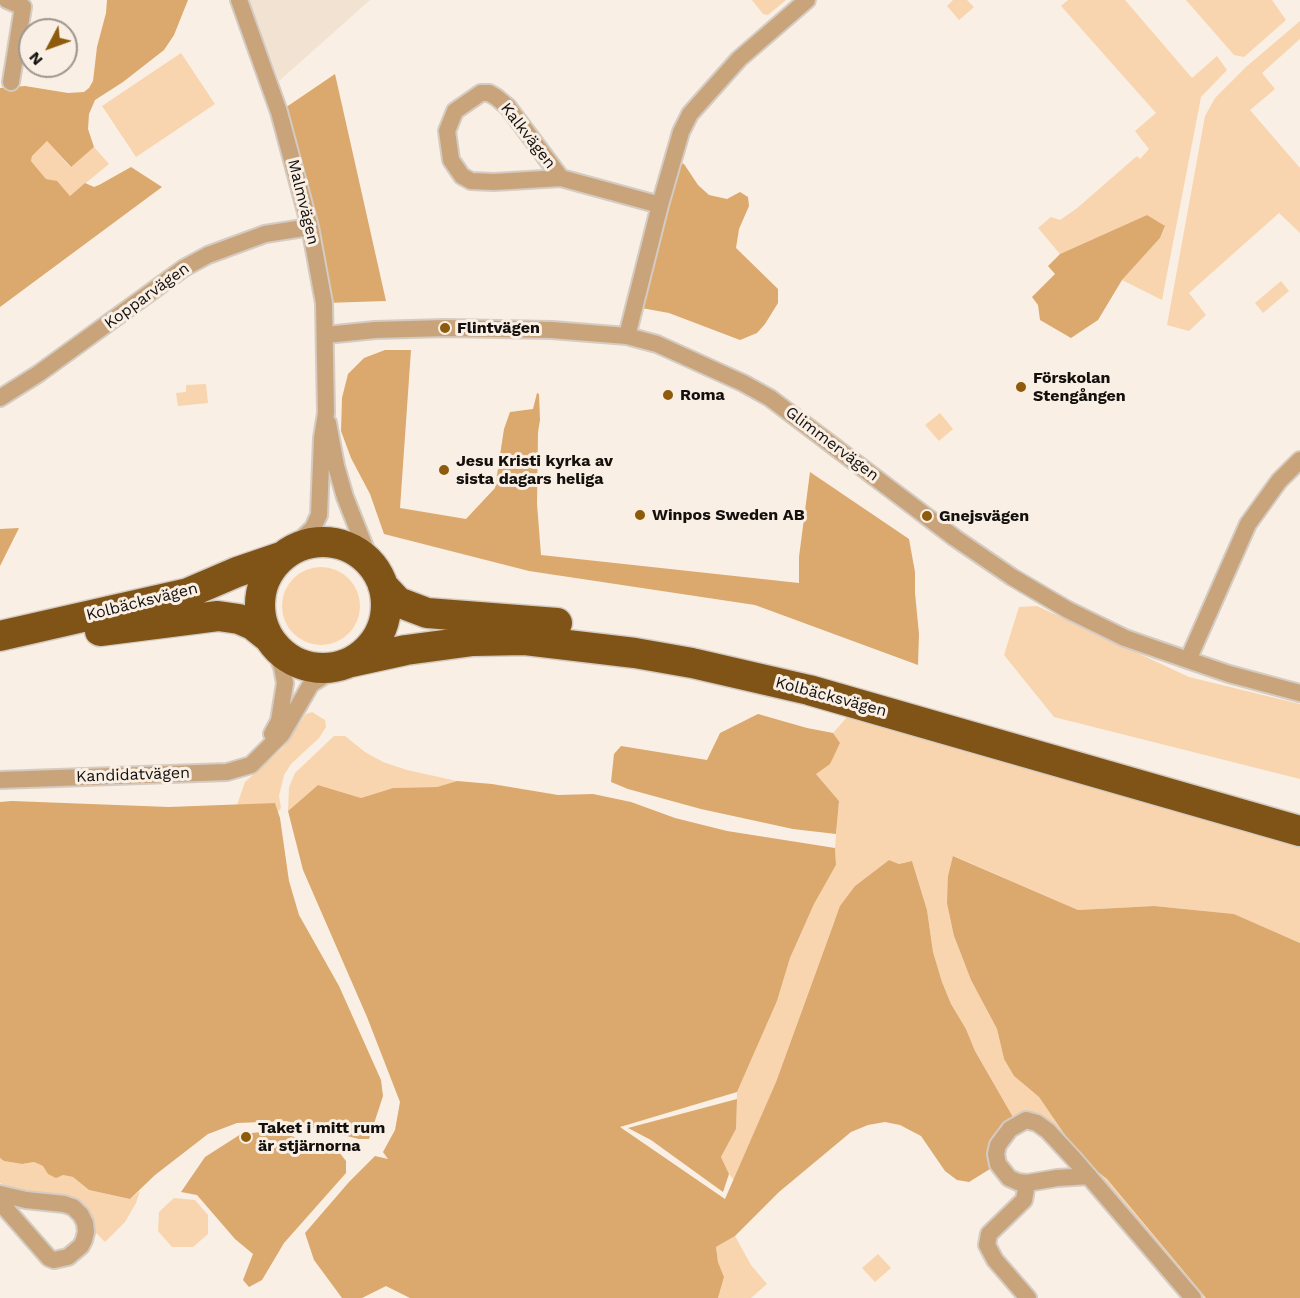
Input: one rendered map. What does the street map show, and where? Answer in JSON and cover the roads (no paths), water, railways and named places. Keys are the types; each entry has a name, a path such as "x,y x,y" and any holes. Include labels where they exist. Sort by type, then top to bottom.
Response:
{"highway":[{"path":"314,542 333,543 352,549 378,576 386,612 383,624 371,647 344,665 320,669 302,665 286,657 270,641 260,616 260,595 271,568 285,554 314,542"},
{"name":"Kolbäcksvägen","path":"0,636 188,593 285,554"},
{"name":"Kolbäcksvägen","path":"378,576 398,602 427,613 512,619 638,633 752,655 916,699 1300,809"},
{"name":"Kolbäcksvägen","path":"0,650 53,637 218,616 239,619 253,625 270,641"},
{"name":"Kolbäcksvägen","path":"344,665 406,650 472,641 525,640 635,653 692,663 809,690 1300,831"}],"street":[{"path":"7,0 24,3 11,82"},
{"name":"Malmvägen","path":"238,0 279,112 310,227 320,274 326,335 326,413 322,438 319,515 313,528 285,554"},
{"path":"627,336 660,205 681,132 690,114 739,58 807,0"},
{"name":"Kalkvägen","path":"561,178 514,114 496,96 481,93 455,111 447,131 451,160 462,176 471,181 561,178 660,205"},
{"name":"Kopparvägen","path":"0,399 57,361 184,268 208,255 265,234 310,227"},
{"name":"Glimmervägen","path":"326,335 375,330 445,328 552,330 627,336 657,344 770,398 956,538 1012,577 1093,623 1125,638 1228,674 1300,693"},
{"name":"Malmvägen","path":"326,413 336,466 345,497 378,576"},
{"path":"1188,660 1248,524 1279,481 1300,460"},
{"path":"260,755 279,721 284,700 285,683 282,667 270,641"},
{"name":"Kandidatvägen","path":"0,780 227,772 251,765 282,734 311,684 344,665"},
{"path":"1089,1176 1028,1183 1018,1182 1009,1178 998,1164 996,1154 1002,1137 1010,1129 1026,1120 1037,1123 1048,1131 1089,1176 1193,1298"},
{"path":"1028,1183 1024,1200 989,1234 987,1245 995,1260 1028,1298"},
{"path":"0,1194 73,1207 85,1223 84,1240 81,1246 68,1257 54,1260 49,1258 0,1202"}],"place":[{"name":"Flintvägen","path":"445,328"},
{"name":"Förskolan Stengången","path":"1021,387"},
{"name":"Roma","path":"668,395"},
{"name":"Jesu Kristi kyrka av sista dagars heliga","path":"444,470"},
{"name":"Winpos Sweden AB","path":"640,515"},
{"name":"Gnejsvägen","path":"927,516"},
{"name":"Taket i mitt rum är stjärnorna","path":"246,1137"}]}
